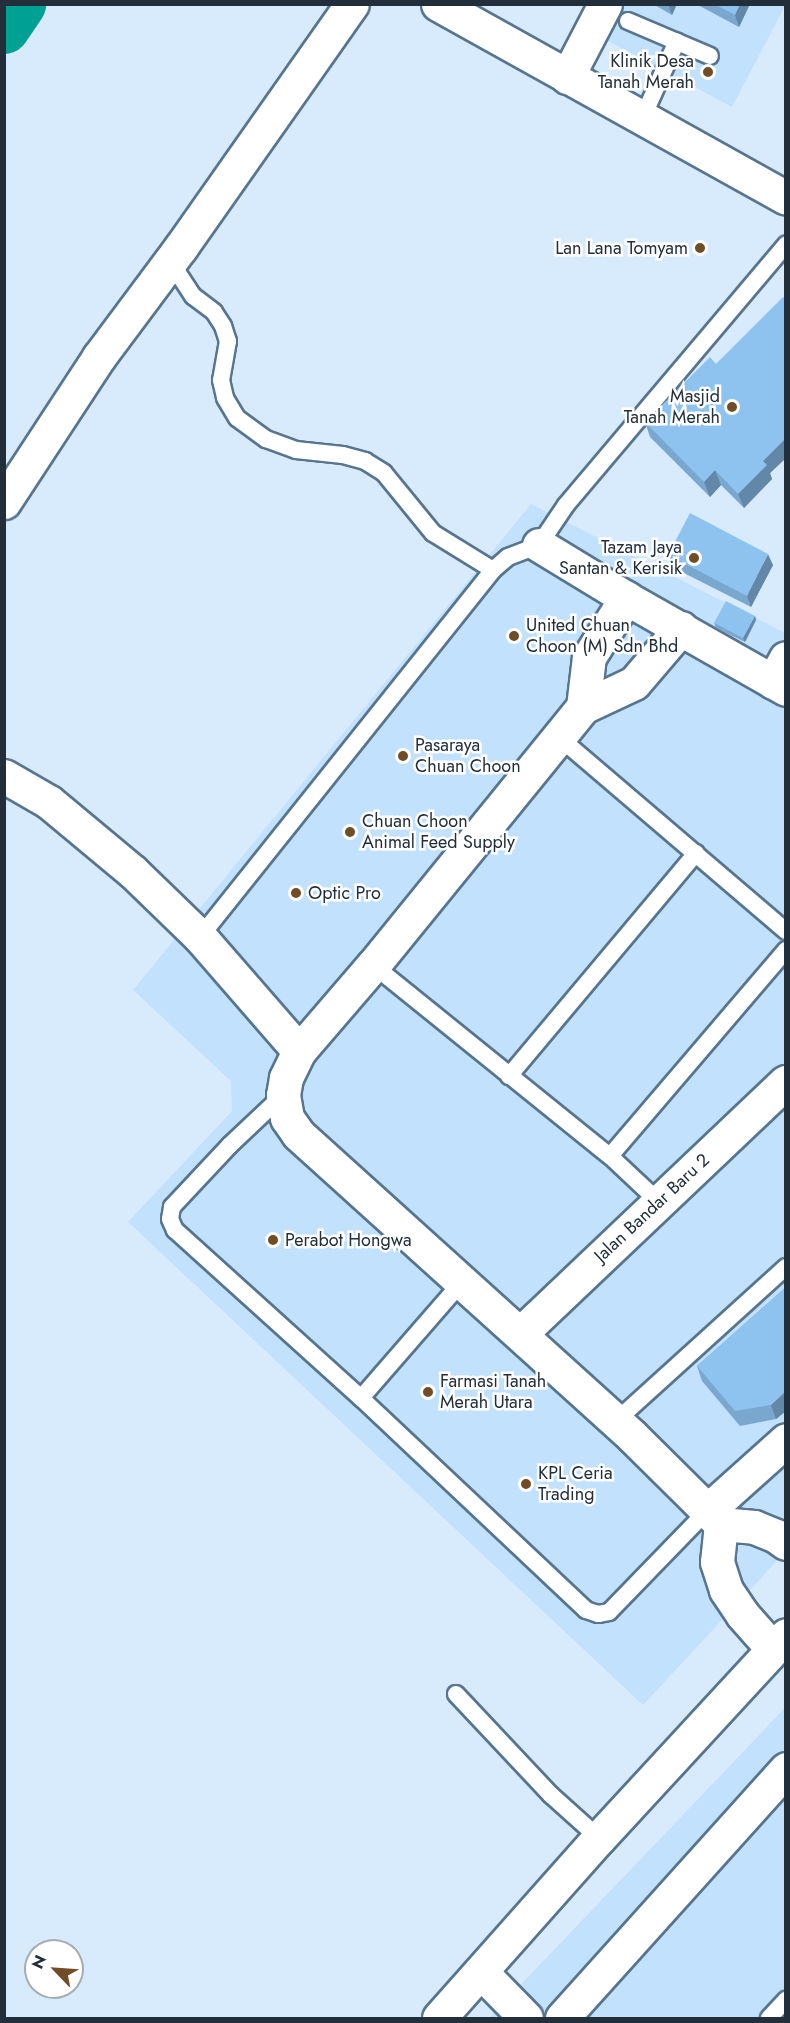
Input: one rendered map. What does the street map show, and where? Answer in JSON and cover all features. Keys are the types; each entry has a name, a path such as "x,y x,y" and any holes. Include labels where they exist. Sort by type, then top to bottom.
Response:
{"street":[{"path":"4,502 99,357 352,4"},
{"path":"438,4 786,198"},
{"path":"567,77 616,13"},
{"path":"538,544 626,598 681,628 781,676"},
{"path":"584,707 589,657 626,598"},
{"path":"681,628 634,682 584,707 373,965 299,1051 286,1078 283,1095 287,1118 298,1134 616,1421 714,1517 754,1527 786,1543"},
{"path":"4,776 49,802 133,872 200,937 299,1051"},
{"name":"Jalan Bandar Baru 2","path":"520,1334 786,1082"},
{"path":"440,2019 599,1838 779,1642 742,1614 726,1590 717,1562 714,1517 786,1440"},
{"path":"562,2019 786,1769"},
{"path":"481,1972 526,2019"}],"lane":[{"path":"616,13 710,57"},
{"path":"642,119 677,41"},
{"path":"200,937 493,570 508,557 538,544 566,505 786,245"},
{"path":"170,261 193,296 214,312 223,326 228,341 221,380 225,398 237,418 259,435 297,450 343,455 365,461 384,473 433,533 493,570"},
{"path":"560,738 786,931"},
{"path":"509,1076 696,853"},
{"path":"610,1156 786,950"},
{"path":"373,965 610,1156 659,1202"},
{"path":"283,1095 230,1144 172,1207 170,1219 175,1230 361,1398 586,1610 598,1614 609,1612 714,1517"},
{"path":"616,1421 786,1267"},
{"path":"361,1398 461,1283"},
{"path":"456,1694 506,1748 599,1838"},
{"path":"769,2019 786,2000"}],"shaded area":[{"name":"Klinik Desa Tanah Merah","path":"616,5 785,6 732,107 599,36"},
{"path":"531,504 785,633 785,1552 643,1705 128,1222 232,1111 231,1081 133,990"},
{"path":"785,1708 785,1999 767,2018 489,2018"}],"building":[{"path":"714,4 740,4 735,15"},
{"name":"Masjid Tanah Merah","path":"783,297 786,299 786,438 763,461 767,465 738,494 715,470 704,482 645,422 710,357 716,364"},
{"path":"690,513 768,554 747,596 668,555"},
{"path":"726,601 755,616 743,638 714,623"},
{"path":"786,1287 786,1391 771,1405 735,1411 697,1366"}],"waterway":[{"path":"4,28 20,4"}],"place":[{"name":"Klinik Desa Tanah Merah","path":"708,72"},
{"name":"Lan Lana Tomyam","path":"700,248"},
{"name":"Masjid Tanah Merah","path":"732,407"},
{"name":"Tazam Jaya Santan & Kerisik","path":"694,558"},
{"name":"United Chuan Choon (M) Sdn Bhd","path":"514,636"},
{"name":"Pasaraya Chuan Choon","path":"403,756"},
{"name":"Chuan Choon Animal Feed Supply","path":"350,832"},
{"name":"Optic Pro","path":"296,893"},
{"name":"Perabot Hongwa","path":"273,1240"},
{"name":"Farmasi Tanah Merah Utara","path":"428,1392"},
{"name":"KPL Ceria Trading","path":"526,1484"}]}
